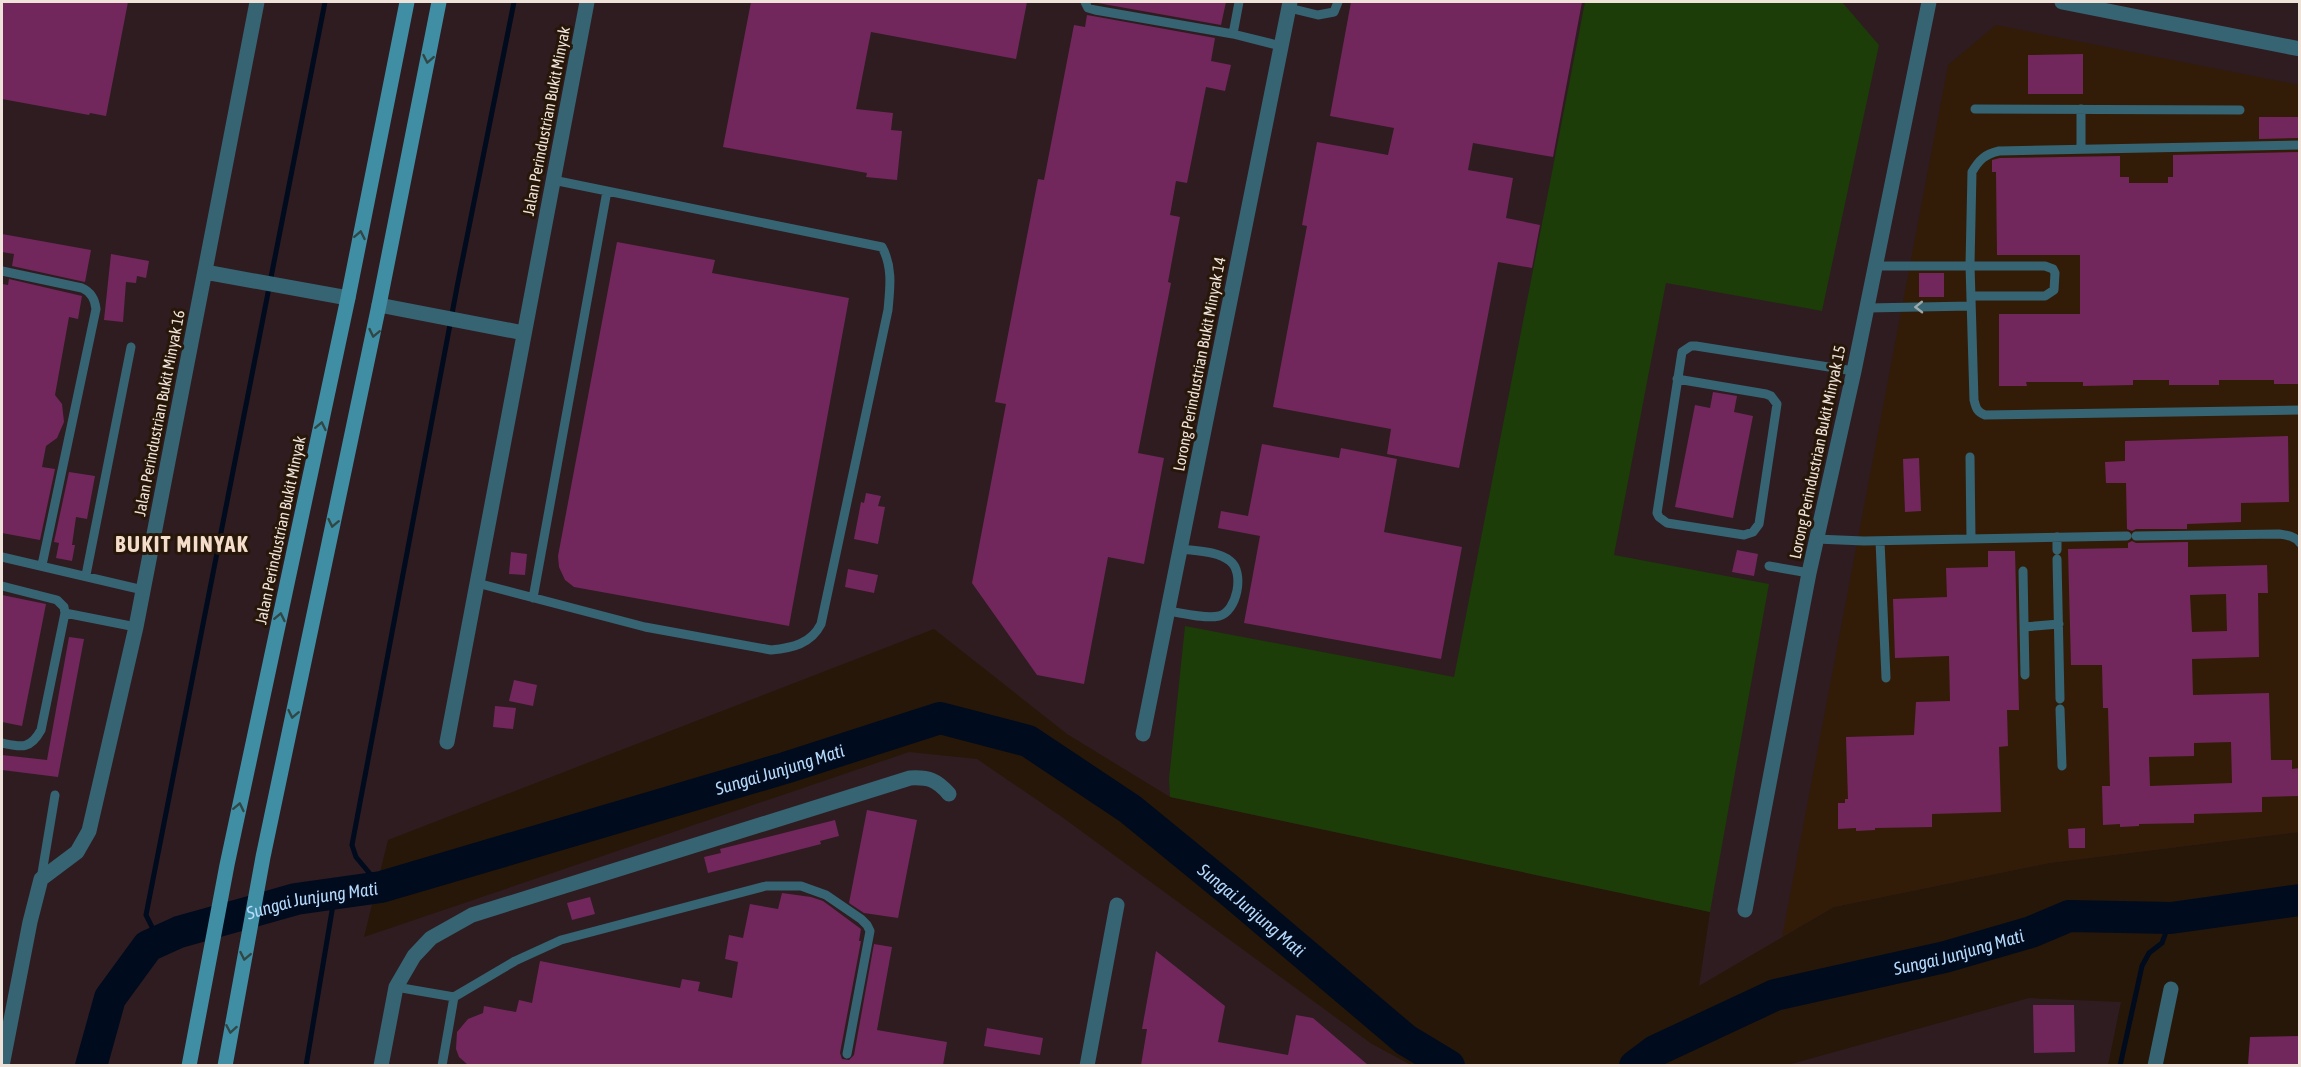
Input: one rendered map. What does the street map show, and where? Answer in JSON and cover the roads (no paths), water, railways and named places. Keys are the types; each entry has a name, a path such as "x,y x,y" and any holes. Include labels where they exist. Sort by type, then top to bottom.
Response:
{"main road":[{"name":"Jalan Perindustrian Bukit Minyak","path":"189,1065 227,864 348,298 407,2"},
{"path":"225,1065 263,857 380,305 439,2"}],"street":[{"name":"Jalan Perindustrian Bukit Minyak 16","path":"41,879 77,852 89,831 136,627 257,2"},
{"name":"Jalan Perindustrian Bukit Minyak","path":"447,742 587,2"},
{"name":"Lorong Perindustrian Bukit Minyak 15","path":"1744,910 1809,573 1854,371 1929,2"},
{"path":"2062,2 2118,7 2300,49"},
{"name":"Lorong Perindustrian Bukit Minyak 14","path":"1143,734 1290,5"},
{"path":"205,272 348,298"},
{"path":"380,305 524,333"},
{"path":"381,1065 396,987 414,956 431,938 472,915 910,778 925,777 938,781 949,794"},
{"path":"2,1065 30,922 41,879"},
{"path":"1087,1065 1117,905"},
{"path":"2155,1065 2171,989"}],"lane":[{"path":"1085,2 1088,8 1095,10 1233,34 1281,46"},
{"path":"1233,34 1239,2"},
{"path":"1290,5 1323,16 1334,12 1338,2"},
{"path":"1975,109 2240,110"},
{"path":"2081,109 2082,149"},
{"path":"2300,145 1999,151 1987,154 1972,172 1970,265 1974,400 1977,410 1985,415 2300,410"},
{"path":"477,584 645,627 771,650 789,648 815,635 821,624 888,310 890,272 888,259 882,248 553,180"},
{"path":"533,598 607,191"},
{"path":"1867,308 2045,296 2054,290 2055,273 2053,269 2045,266 1875,266"},
{"path":"2,271 82,288 87,290 95,301 96,309 42,565"},
{"path":"1677,379 1766,394 1775,399 1778,409 1759,524 1753,532 1744,535 1667,522 1659,517 1656,507 1677,379 1683,352 1691,346 1696,346 1854,371"},
{"path":"86,575 131,347"},
{"path":"1970,457 1971,539"},
{"path":"1816,539 1880,541 2279,534 2289,535 2298,539 2300,543"},
{"path":"2057,537 2062,766"},
{"path":"1880,541 1886,678"},
{"path":"1168,611 1217,616 1227,614 1233,608 1239,577 1236,566 1222,556 1180,549"},
{"path":"2,557 143,590"},
{"path":"1769,566 1809,573"},
{"path":"2023,571 2025,675"},
{"path":"2,586 57,600 64,607 65,613 41,730 36,740 29,745 19,747 2,743"},
{"path":"65,613 136,627"},
{"path":"2024,627 2059,624"},
{"path":"41,879 55,795"},
{"path":"396,987 454,997 515,961 561,940 766,886 801,886 826,894 842,904 867,925 870,931 847,1054"},
{"path":"442,1065 454,997"}],"waterway":[{"path":"159,941 146,915 325,2"},
{"path":"381,887 356,857 352,845 458,282 514,2"},
{"name":"Sungai Junjung Mati","path":"91,1066 110,998 148,946 179,932 296,899 381,887 785,768 940,718 1028,741 1130,809 1406,1040 1449,1066"},
{"path":"306,1066 335,893"},
{"name":"Sungai Junjung Mati","path":"1635,1066 1655,1051 1775,995 1945,957 2031,932 2069,916 2171,918 2300,900"},
{"path":"2120,1066 2142,966 2149,953 2162,943 2171,918"}],"district":[{"name":"BUKIT MINYAK","path":"182,544"}]}
